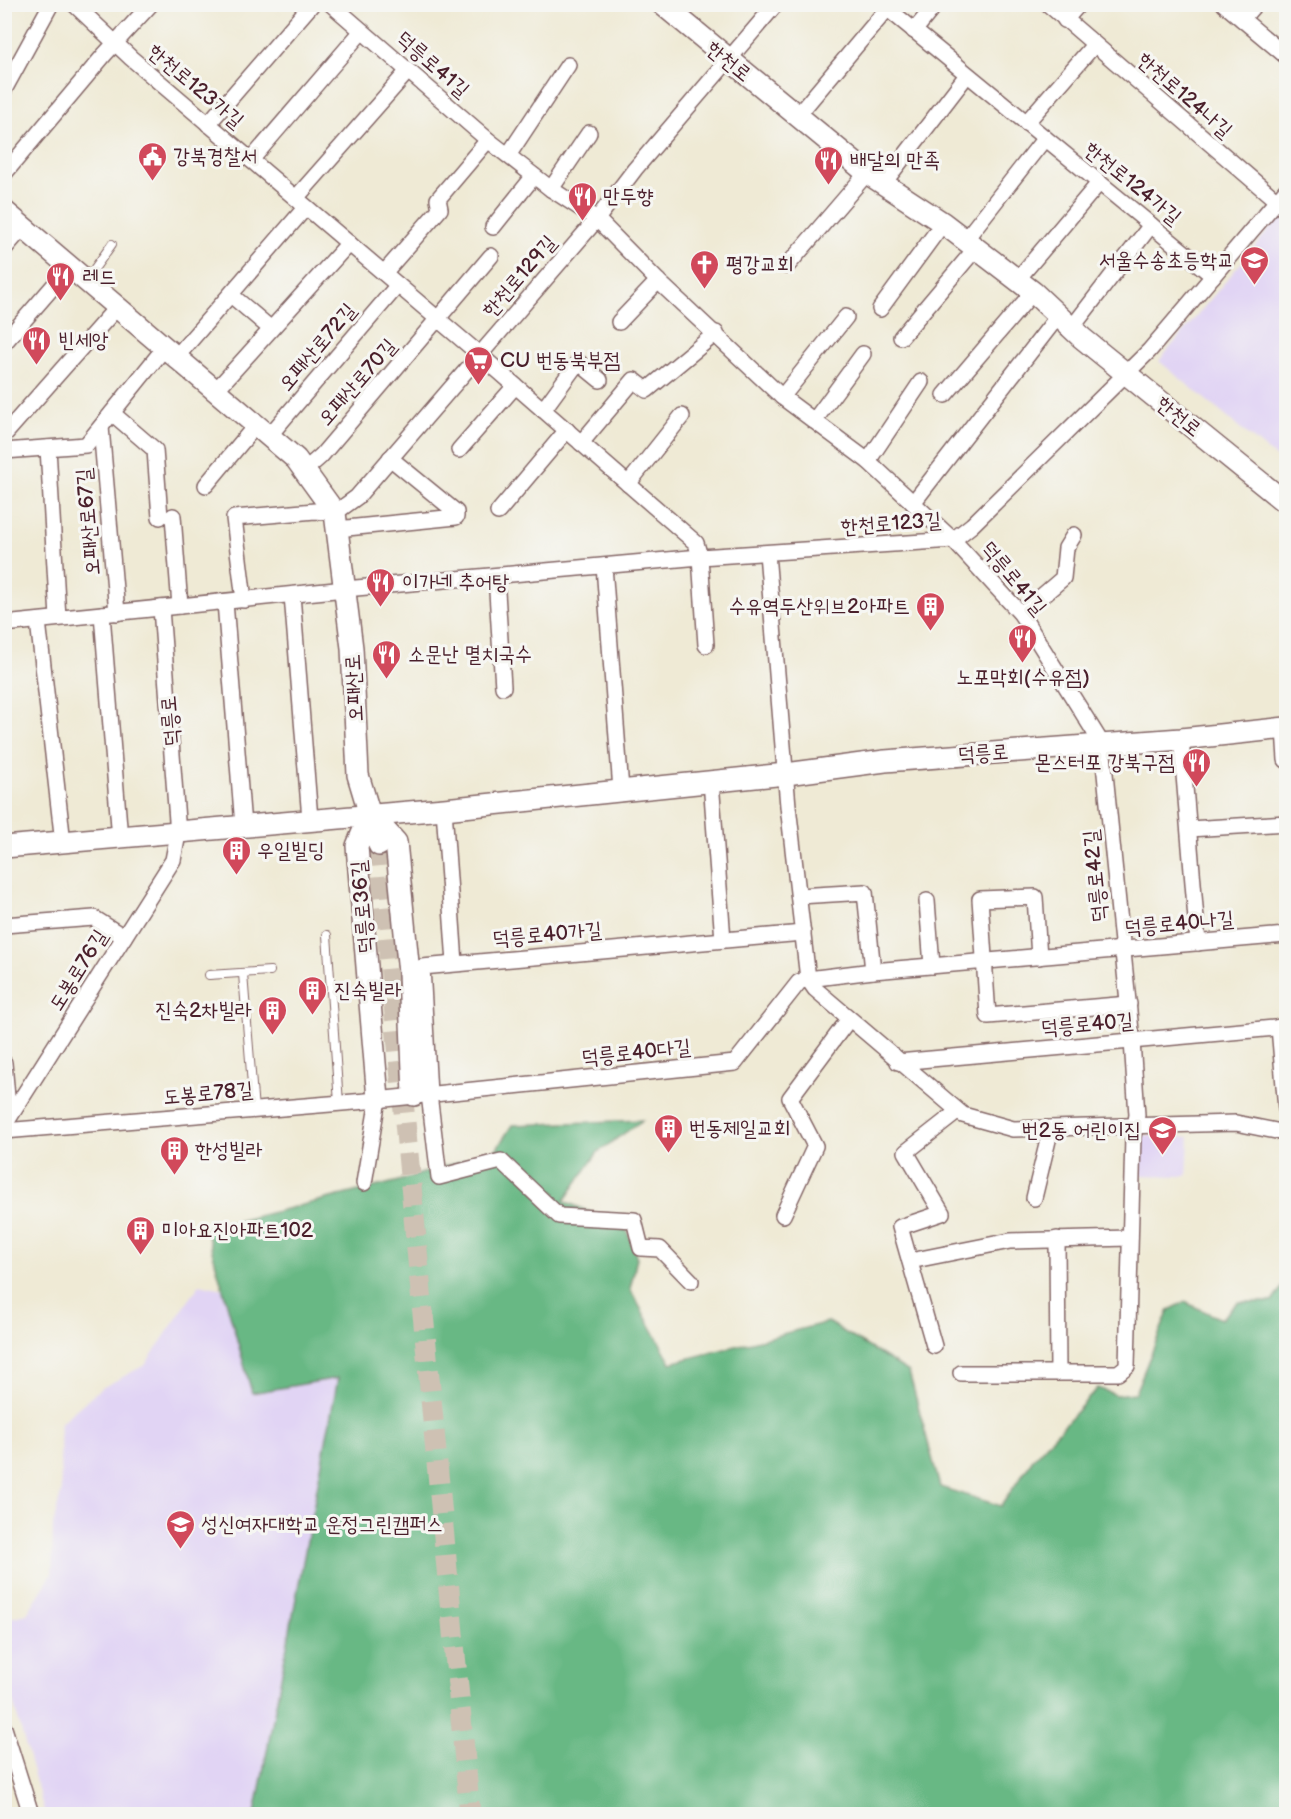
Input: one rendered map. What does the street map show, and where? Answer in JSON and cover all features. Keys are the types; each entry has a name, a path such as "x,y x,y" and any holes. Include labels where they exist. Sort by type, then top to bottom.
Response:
{"main road":[{"name":"한천로","path":"662,4 875,179 943,223 1034,292 1064,322 1126,374 1287,503"},
{"name":"오패산로","path":"4,211 217,389 305,470 336,521 352,648 358,775 379,845"},
{"name":"덕릉로","path":"4,847 178,834 310,819 444,809 786,774 885,761 1181,739 1285,728"},
{"name":"덕릉로36길","path":"378,1099 357,846 370,815 396,842 422,1094"}],"street":[{"path":"4,90 51,4"},
{"name":"한천로123가길","path":"74,4 116,45 479,354 696,543 700,557"},
{"path":"4,174 105,54 116,45 151,4"},
{"path":"208,124 312,4"},
{"name":"덕릉로41길","path":"331,4 488,140 551,189 597,219 657,281 716,333 782,397 868,461 952,540 1021,614 1102,744"},
{"name":"한천로129길","path":"336,521 597,219 635,169 776,4"},
{"path":"914,31 936,4"},
{"name":"한천로124나길","path":"1048,4 1094,45 1282,196"},
{"path":"1065,20 1079,4"},
{"path":"1224,4 1287,56"},
{"path":"1242,19 1255,4"},
{"path":"798,114 884,7"},
{"name":"한천로124가길","path":"884,7 1213,276"},
{"path":"251,160 362,31"},
{"path":"1026,123 1094,45"},
{"path":"508,154 568,65"},
{"path":"4,451 86,445 112,413 171,351 231,295 301,203 408,71"},
{"path":"787,266 875,179 967,75"},
{"path":"551,189 590,133"},
{"path":"901,337 971,244 1045,138"},
{"path":"384,273 440,209 438,199 488,140"},
{"path":"493,227 534,176"},
{"path":"1017,280 1099,183"},
{"name":"한천로123길","path":"345,589 700,557 952,540 972,525 1149,351 1282,196"},
{"path":"879,309 943,223"},
{"path":"913,503 1064,322 1150,225"},
{"path":"4,249 23,227"},
{"path":"217,389 349,243"},
{"name":"오패산로70길","path":"305,470 321,456 490,256"},
{"path":"4,343 78,273"},
{"path":"619,322 657,281"},
{"name":"오패산로72길","path":"263,431 398,285"},
{"path":"945,395 1034,292"},
{"path":"231,295 271,329"},
{"path":"4,435 118,306"},
{"path":"782,397 846,318"},
{"path":"581,443 634,380 647,390 716,333"},
{"path":"814,421 863,354"},
{"path":"543,410 578,362 600,380"},
{"path":"868,461 921,382"},
{"path":"459,450 515,386"},
{"path":"112,413 155,450 180,606"},
{"path":"628,484 682,416"},
{"name":"오패산로67길","path":"101,427 110,613"},
{"path":"498,512 567,430"},
{"path":"206,485 263,431"},
{"name":"오패산로67길","path":"48,448 58,618"},
{"path":"244,600 234,518 315,511 336,521 456,518 456,512 390,458"},
{"path":"1021,614 1063,578 1066,548 1074,535"},
{"path":"767,553 786,774 808,979 815,989 957,1112 1013,1129 1236,1123 1287,1133"},
{"path":"700,557 706,645"},
{"path":"604,566 621,790"},
{"path":"496,576 503,687"},
{"path":"4,624 345,589"},
{"path":"292,595 310,819"},
{"path":"225,602 243,826"},
{"name":"덕릉로","path":"161,608 178,834"},
{"path":"110,613 120,839"},
{"path":"38,621 63,843"},
{"path":"1285,728 1287,760"},
{"path":"1181,739 1198,943"},
{"name":"덕릉로42길","path":"961,1373 1118,1373 1127,1366 1130,1238 1137,1115 1129,1004 1102,744"},
{"path":"711,781 723,940"},
{"path":"444,809 455,963"},
{"path":"1189,830 1287,823"},
{"name":"도봉로76길","path":"4,1126 173,860 178,834"},
{"path":"799,896 865,892 873,971"},
{"path":"1039,957 1035,897 980,900 988,1016 1129,1004"},
{"path":"927,901 932,966"},
{"path":"4,925 94,918 124,937"},
{"name":"덕릉로40가길","path":"422,1094 422,966 803,933"},
{"name":"덕릉로40나길","path":"808,979 873,971 1287,935"},
{"name":"덕릉로40다길","path":"422,1094 735,1064 800,982 808,979"},
{"path":"783,1215 815,1146 790,1098 849,1019"},
{"name":"덕릉로40길","path":"898,1062 1283,1027 1287,1109"},
{"path":"4,1063 7,1097 4,1110"},
{"path":"422,1094 439,1177 501,1161 560,1216 634,1220 641,1248 660,1249 691,1281"},
{"name":"도봉로78길","path":"4,1131 422,1094"},
{"name":"덕릉로36길","path":"364,1183 378,1099"},
{"path":"934,1346 900,1227 942,1213 906,1152 957,1112"},
{"path":"1034,1198 1051,1128"},
{"path":"910,1261 1010,1240 1130,1238"},
{"path":"1057,1239 1058,1373"},
{"path":"4,1728 11,1769 31,1815"}],"lane":[{"path":"78,273 112,244"},
{"path":"327,935 339,1103"},
{"path":"209,975 270,971"},
{"path":"243,974 254,1110"}],"shaded area":[{"name":"서울수송초등학교","path":"1286,209 1286,466 1159,361"},
{"name":"번2동 어린이집","path":"1137,1135 1189,1137 1187,1176 1136,1175"},
{"name":"성신여자대학교 운정그린캠퍼스","path":"200,1284 223,1289 252,1393 338,1378 259,1814 45,1814 5,1673 5,1619 27,1614 52,1574 53,1525 61,1493 60,1423 100,1389 145,1365"}],"green space":[{"path":"643,1120 598,1152 564,1201 626,1228 637,1258 630,1289 671,1363 828,1322 909,1372 940,1487 1001,1506 1033,1459 1098,1388 1116,1395 1135,1393 1169,1310 1185,1302 1221,1319 1238,1302 1272,1302 1286,1281 1286,1814 255,1814 338,1378 252,1393 206,1229 395,1182 496,1150 512,1125"}],"tunnel":[{"path":"379,845 470,1814"}],"place":[{"name":"강북경찰서","path":"152,182"},
{"name":"배달의 만족","path":"829,186"},
{"name":"만두향","path":"582,222"},
{"name":"서울수송초등학교","path":"1255,286"},
{"name":"평강교회","path":"705,290"},
{"name":"레드","path":"61,302"},
{"name":"빈세앙","path":"37,366"},
{"name":"CU 번동북부점","path":"479,386"},
{"name":"이가네 추어탕","path":"381,608"},
{"name":"수유역두산위브2아파트","path":"931,632"},
{"name":"노포막회(수유점)","path":"1023,664"},
{"name":"소문난 멸치국수","path":"387,680"},
{"name":"몬스터포 강북구점","path":"1196,788"},
{"name":"우일빌딩","path":"236,876"},
{"name":"진숙빌라","path":"313,1016"},
{"name":"진숙2차빌라","path":"273,1036"},
{"name":"번동제일교회","path":"668,1154"},
{"name":"번2동 어린이집","path":"1162,1156"},
{"name":"한성빌라","path":"174,1176"},
{"name":"미아요진아파트102","path":"141,1256"},
{"name":"성신여자대학교 운정그린캠퍼스","path":"180,1550"}]}
